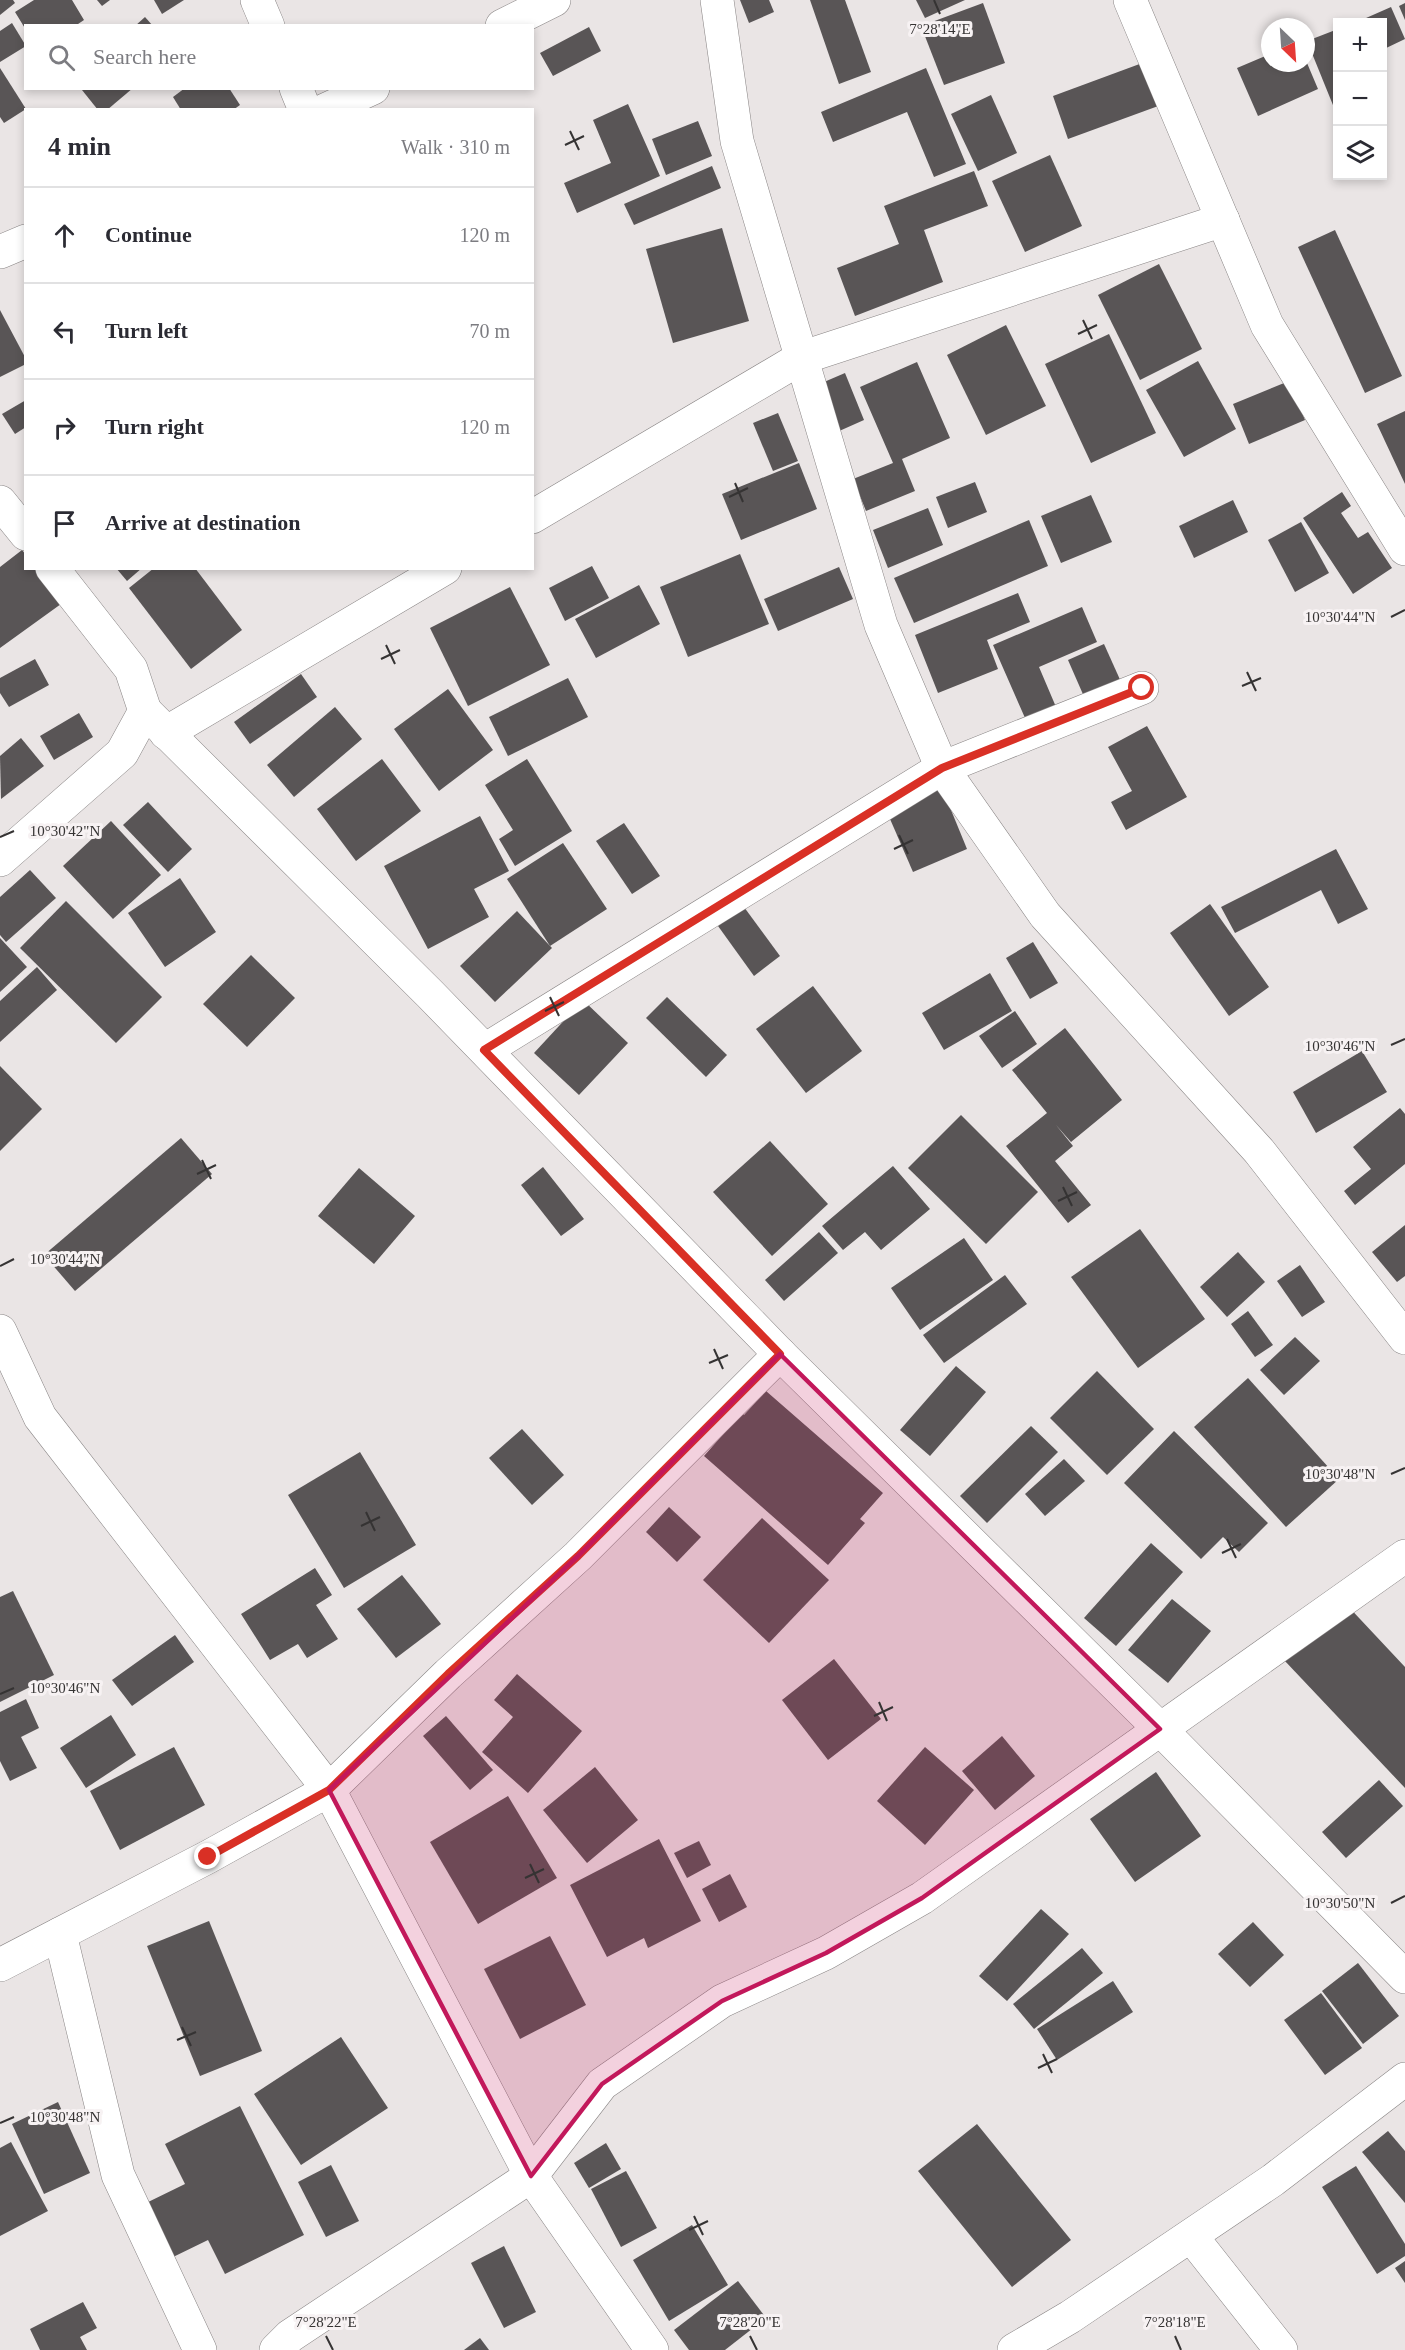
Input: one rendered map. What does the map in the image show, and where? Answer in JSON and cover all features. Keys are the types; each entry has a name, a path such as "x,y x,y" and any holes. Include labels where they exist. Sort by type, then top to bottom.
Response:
{"street":[{"path":"257,0 267,24"},
{"path":"506,24 554,0"},
{"path":"717,0 737,141 881,625 942,768 1044,915 1259,1150 1405,1338"},
{"path":"1130,0 1267,325 1405,549"},
{"path":"297,90 304,108"},
{"path":"329,108 369,90"},
{"path":"534,516 801,358 1223,220"},
{"path":"0,252 24,242"},
{"path":"54,570 131,669 156,722 484,1050 780,1354 1160,1729 1405,1977"},
{"path":"0,860 156,722 441,570"},
{"path":"484,1050 942,768 1142,688"},
{"path":"0,1331 40,1417 329,1790 531,2176 652,2350"},
{"path":"0,1965 208,1857 329,1790 448,1674 578,1556 780,1354"},
{"path":"276,2350 290,2336 531,2176 602,2084 722,2001 826,1953 922,1898 1405,1556"},
{"path":"60,1934 118,2175 200,2350"},
{"path":"1014,2350 1070,2317 1273,2180 1405,2079"},
{"path":"1191,2236 1281,2350"}],"highlighted area":[{"path":"780,1354 1160,1729 922,1898 826,1953 722,2001 602,2084 531,2176 329,1790 578,1556"}],"building":[{"path":"0,0 13,0 15,3 0,15"},
{"path":"34,0 72,0 84,20 78,24 24,24 24,27 15,12"},
{"path":"97,0 110,0 102,6"},
{"path":"154,0 184,0 162,14"},
{"path":"740,0 769,0 774,12 749,23"},
{"path":"810,0 845,0 871,72 839,84"},
{"path":"916,0 965,0 925,18"},
{"path":"983,3 1005,63 944,85 921,26"},
{"path":"1405,3 1405,20 1399,6"},
{"path":"1391,7 1405,39 1387,48 1387,18 1366,18"},
{"path":"145,17 151,24 137,24"},
{"path":"12,23 24,43 24,47 0,62 0,31"},
{"path":"589,27 601,51 553,76 540,53"},
{"path":"1333,31 1333,105 1315,61 1315,38"},
{"path":"1261,58 1261,72 1311,72 1318,89 1258,116 1237,68"},
{"path":"1145,62 1161,105 1068,139 1053,96"},
{"path":"0,68 25,108 4,123 0,117"},
{"path":"926,68 966,164 934,177 907,112 833,142 821,112"},
{"path":"82,90 131,90 109,108 96,108"},
{"path":"182,90 230,90 240,105 236,108 180,108 173,97"},
{"path":"991,95 1017,153 978,171 951,114"},
{"path":"628,104 660,176 577,213 564,183 611,163 593,120"},
{"path":"698,121 712,156 666,175 652,139"},
{"path":"1050,155 1082,226 1025,252 992,181"},
{"path":"712,166 721,188 634,225 624,204"},
{"path":"974,171 988,206 924,230 943,282 855,316 837,268 899,244 884,206"},
{"path":"722,228 749,321 673,343 646,249"},
{"path":"1335,230 1402,376 1365,393 1298,247"},
{"path":"1159,264 1202,349 1140,380 1098,295"},
{"path":"0,310 24,355 24,365 0,377"},
{"path":"1006,325 1046,406 986,435 947,355"},
{"path":"1109,334 1156,433 1091,463 1045,364"},
{"path":"1198,361 1236,429 1184,457 1146,390"},
{"path":"917,362 950,438 902,459 915,491 866,511 853,479 893,463 860,387"},
{"path":"845,373 864,420 837,432 817,385"},
{"path":"1289,381 1305,420 1249,444 1233,404"},
{"path":"24,401 24,428 15,434 2,414"},
{"path":"1405,411 1405,484 1377,424"},
{"path":"778,413 798,461 773,471 753,423"},
{"path":"799,463 817,509 741,540 722,494"},
{"path":"975,482 987,512 948,528 936,497"},
{"path":"1342,492 1351,506 1341,513 1358,538 1368,532 1392,568 1353,594 1303,518"},
{"path":"1091,495 1112,542 1061,563 1041,516"},
{"path":"1233,500 1248,532 1194,558 1179,526"},
{"path":"928,508 943,545 888,568 873,530"},
{"path":"1029,520 1048,566 914,623 894,578"},
{"path":"1301,522 1329,573 1295,592 1268,540"},
{"path":"22,550 24,570 37,570 61,604 0,648 0,567"},
{"path":"740,554 769,624 688,657 660,587"},
{"path":"592,566 609,598 565,621 549,588"},
{"path":"839,567 853,599 778,631 764,599"},
{"path":"118,570 140,570 127,581"},
{"path":"152,570 197,570 242,630 191,669 129,588"},
{"path":"639,585 660,624 596,658 575,619"},
{"path":"510,587 550,665 468,706 430,628"},
{"path":"1018,593 1030,622 987,640 998,669 938,693 915,635"},
{"path":"1082,607 1097,642 1039,667 1059,714 1029,727 993,645"},
{"path":"1104,644 1126,693 1089,708 1068,660"},
{"path":"35,659 49,685 9,707 0,693 0,678"},
{"path":"301,674 317,697 250,744 234,722"},
{"path":"568,678 588,717 508,756 489,717"},
{"path":"448,689 493,750 439,791 394,729"},
{"path":"335,707 362,739 294,797 267,765"},
{"path":"79,713 93,737 54,760 40,736"},
{"path":"1147,726 1187,797 1126,830 1111,802 1132,791 1108,747"},
{"path":"21,738 44,766 1,799 0,756"},
{"path":"382,759 421,811 356,861 317,809"},
{"path":"527,759 572,831 515,866 499,839 513,830 485,785"},
{"path":"942,788 967,849 913,872 887,812"},
{"path":"148,802 192,849 168,872 123,825"},
{"path":"480,816 509,871 474,889 489,917 428,949 384,866"},
{"path":"111,821 161,875 113,919 63,866"},
{"path":"624,823 660,876 632,894 596,841"},
{"path":"563,843 607,909 550,946 507,879"},
{"path":"1336,849 1368,909 1338,924 1321,890 1235,933 1221,907"},
{"path":"30,870 56,898 6,942 0,935 0,897"},
{"path":"180,878 216,932 165,967 128,913"},
{"path":"66,901 162,997 116,1043 20,948"},
{"path":"1210,904 1269,987 1229,1016 1170,933"},
{"path":"744,907 780,956 754,976 718,926"},
{"path":"517,911 552,948 495,1002 460,966"},
{"path":"0,938 27,967 0,992"},
{"path":"1033,942 1058,983 1030,999 1006,958"},
{"path":"251,955 295,998 247,1047 203,1004"},
{"path":"37,967 57,990 0,1042 0,1001"},
{"path":"990,973 1012,1011 944,1050 922,1013"},
{"path":"813,986 862,1051 806,1093 756,1029"},
{"path":"667,997 727,1055 706,1077 646,1018"},
{"path":"583,1000 628,1043 579,1095 534,1053"},
{"path":"1015,1011 1037,1044 1002,1068 979,1036"},
{"path":"1065,1028 1122,1100 1071,1142 1056,1125 1073,1146 1055,1161 1091,1205 1068,1223 1006,1146 1047,1113 1012,1070"},
{"path":"1362,1051 1387,1092 1316,1133 1293,1092"},
{"path":"0,1066 42,1109 0,1151"},
{"path":"1400,1108 1405,1114 1405,1164 1355,1205 1344,1191 1371,1169 1353,1147"},
{"path":"961,1115 1038,1192 986,1244 908,1168"},
{"path":"181,1138 212,1174 75,1291 44,1255"},
{"path":"770,1141 828,1204 772,1256 713,1192"},
{"path":"893,1166 930,1209 881,1250 865,1232 843,1250 822,1226"},
{"path":"543,1167 584,1219 561,1236 521,1185"},
{"path":"359,1168 415,1216 374,1264 318,1216"},
{"path":"1405,1225 1405,1276 1397,1282 1372,1252"},
{"path":"1140,1229 1205,1319 1138,1368 1071,1277"},
{"path":"819,1232 838,1253 784,1301 765,1280"},
{"path":"964,1238 993,1280 920,1330 891,1288"},
{"path":"1238,1252 1265,1282 1227,1317 1200,1287"},
{"path":"1300,1265 1325,1302 1302,1317 1277,1281"},
{"path":"1005,1275 1027,1304 944,1363 923,1335"},
{"path":"1248,1311 1273,1345 1255,1357 1231,1324"},
{"path":"1295,1337 1320,1361 1284,1395 1260,1370"},
{"path":"956,1366 986,1392 930,1456 900,1430"},
{"path":"1097,1371 1154,1429 1107,1475 1050,1418"},
{"path":"1248,1378 1339,1479 1286,1527 1194,1427"},
{"path":"766,1391 883,1493 860,1519 865,1523 828,1565 704,1456 742,1413 744,1415"},
{"path":"1031,1426 1058,1452 987,1523 960,1496"},
{"path":"522,1429 564,1475 532,1505 489,1458"},
{"path":"1174,1431 1268,1523 1239,1552 1223,1537 1201,1559 1124,1483"},
{"path":"360,1452 416,1545 344,1588 288,1495"},
{"path":"1064,1459 1085,1481 1045,1516 1025,1494"},
{"path":"669,1507 701,1537 677,1562 646,1532"},
{"path":"762,1518 829,1580 769,1643 703,1580"},
{"path":"1151,1543 1183,1572 1116,1646 1084,1618"},
{"path":"315,1568 332,1595 316,1605 338,1639 307,1658 298,1644 270,1660 241,1614"},
{"path":"402,1575 441,1624 396,1658 357,1609"},
{"path":"13,1591 54,1675 0,1702 0,1597"},
{"path":"1172,1599 1211,1631 1168,1683 1128,1650"},
{"path":"1345,1603 1405,1667 1405,1788 1284,1660"},
{"path":"175,1635 194,1662 132,1706 112,1680"},
{"path":"834,1659 881,1719 828,1760 782,1700"},
{"path":"517,1674 582,1731 528,1793 482,1752 513,1717 494,1700"},
{"path":"26,1699 39,1728 21,1737 37,1768 10,1781 0,1761 0,1712"},
{"path":"111,1715 136,1755 86,1788 60,1748"},
{"path":"446,1716 493,1770 470,1790 423,1736"},
{"path":"1002,1736 1035,1776 995,1810 962,1771"},
{"path":"174,1747 205,1805 120,1850 90,1791"},
{"path":"925,1747 974,1790 925,1845 877,1801"},
{"path":"595,1767 638,1820 587,1863 543,1810"},
{"path":"1156,1772 1201,1836 1135,1882 1090,1819"},
{"path":"1379,1780 1403,1806 1346,1858 1322,1832"},
{"path":"508,1796 557,1878 478,1924 430,1842"},
{"path":"659,1839 701,1921 648,1948 644,1938 607,1957 570,1885"},
{"path":"699,1841 711,1865 687,1878 674,1853"},
{"path":"730,1874 747,1907 719,1922 702,1889"},
{"path":"1041,1909 1069,1934 1007,2001 979,1976"},
{"path":"209,1921 262,2051 200,2076 147,1946"},
{"path":"1253,1922 1284,1955 1250,1987 1218,1954"},
{"path":"550,1936 586,2005 520,2039 484,1969"},
{"path":"1082,1948 1103,1973 1034,2029 1013,2004"},
{"path":"1358,1963 1399,2016 1363,2044 1322,1991"},
{"path":"1113,1981 1133,2012 1057,2060 1037,2029"},
{"path":"1321,1993 1362,2048 1325,2075 1284,2020"},
{"path":"341,2037 388,2108 301,2165 254,2094"},
{"path":"58,2102 90,2173 44,2194 12,2124"},
{"path":"240,2106 304,2235 225,2274 208,2240 169,2259 142,2205 185,2184 165,2144"},
{"path":"977,2124 1071,2240 1012,2287 918,2171"},
{"path":"1388,2131 1405,2151 1405,2203 1362,2152"},
{"path":"11,2142 48,2211 0,2236 0,2148"},
{"path":"606,2143 621,2169 589,2188 574,2163"},
{"path":"331,2165 359,2221 326,2237 298,2182"},
{"path":"1356,2166 1405,2244 1405,2256 1377,2274 1322,2187"},
{"path":"626,2171 657,2228 621,2247 591,2189"},
{"path":"692,2225 728,2285 669,2321 633,2260"},
{"path":"504,2246 536,2312 504,2328 471,2263"},
{"path":"1405,2261 1405,2283 1395,2268"},
{"path":"738,2281 766,2318 725,2350 689,2350 674,2330"},
{"path":"83,2302 97,2328 80,2337 87,2350 40,2350 30,2329"},
{"path":"480,2338 489,2350 464,2350"}],"route":[{"path":"208,1857 329,1790 448,1674 578,1556 780,1354 484,1050 942,768 1142,688"}]}
